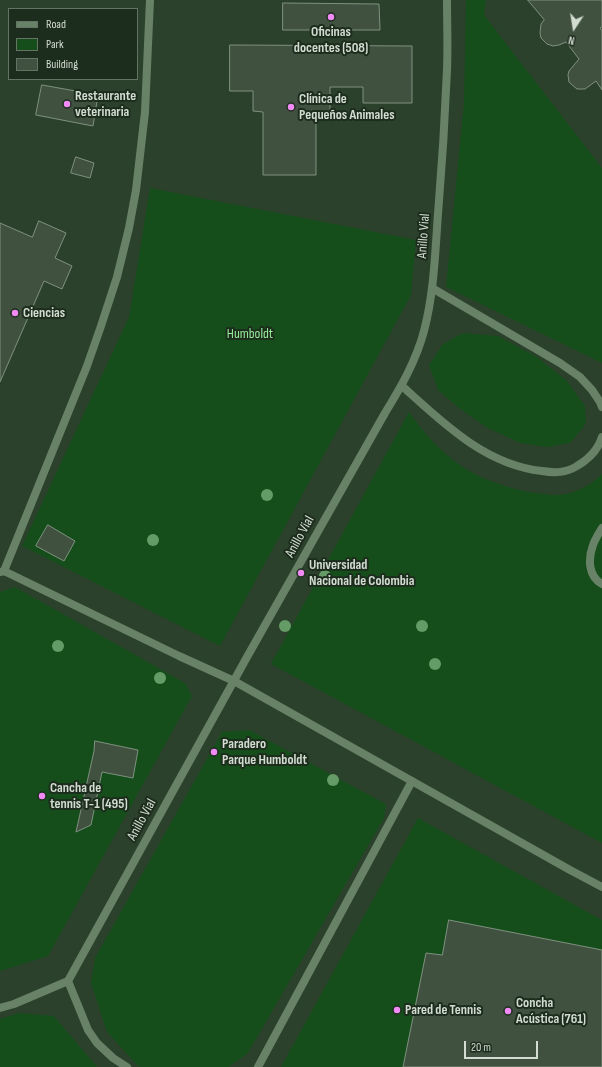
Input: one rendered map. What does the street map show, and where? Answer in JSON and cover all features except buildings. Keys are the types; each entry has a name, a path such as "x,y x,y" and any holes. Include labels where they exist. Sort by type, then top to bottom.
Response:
{"street":[{"path":"150,0 145,112 136,190 129,228 114,284 88,366 2,571 234,681 602,887"},
{"name":"Anillo Vial","path":"68,981 381,419 402,386 413,362 424,332 435,266 443,156 447,68 447,0"},
{"path":"432,288 560,363 580,377 592,390 602,407"},
{"path":"402,386 461,436 479,448 517,466 537,471 556,473 571,470 584,462 594,453 602,437"},
{"path":"602,528 593,545 590,560 591,572 598,582 602,584"},
{"path":"258,1067 412,781"},
{"path":"0,1008 14,1004 68,981 88,1030 97,1043 113,1058 127,1067"}],"shaded area":[{"name":"Universidad Nacional de Colombia","path":"0,0 602,0 602,1067 0,1067"}],"green space":[{"path":"466,0 486,0 484,15 602,168 602,363 446,287 464,103"},
{"name":"Humboldt","path":"150,188 416,240 411,295 220,646 22,546 129,317"},
{"path":"463,333 498,336 537,357 567,381 585,406 586,421 583,428 570,443 547,447 520,443 486,427 459,408 438,390 429,365 443,344"},
{"path":"409,412 431,440 457,463 479,476 504,486 531,492 562,495 575,492 587,486 602,474 602,843 271,664"},
{"path":"15,587 185,683 192,696 48,956 0,971 0,592","holes":["95,741 138,750 133,778 102,772 91,825 76,831"]},
{"path":"249,730 386,804 384,818 248,1053 228,1067 138,1066 107,1032 91,983 95,958 222,732"},
{"path":"418,818 602,920 602,950 449,920 442,955 426,953 403,1067 281,1067"},
{"path":"19,1013 54,1016 97,1067 0,1067 0,1019"}],"place":[{"name":"Oficinas docentes (508)","path":"331,17"},
{"name":"Restaurante veterinaria","path":"67,104"},
{"name":"Clínica de Pequeños Animales","path":"291,107"},
{"name":"Ciencias","path":"15,313"},
{"name":"Universidad Nacional de Colombia","path":"301,573"},
{"name":"Paradero Parque Humboldt","path":"214,752"},
{"name":"Cancha de tennis T-1 (495)","path":"42,796"},
{"name":"Pared de Tennis","path":"397,1010"},
{"name":"Concha Acústica (761)","path":"508,1011"}]}
